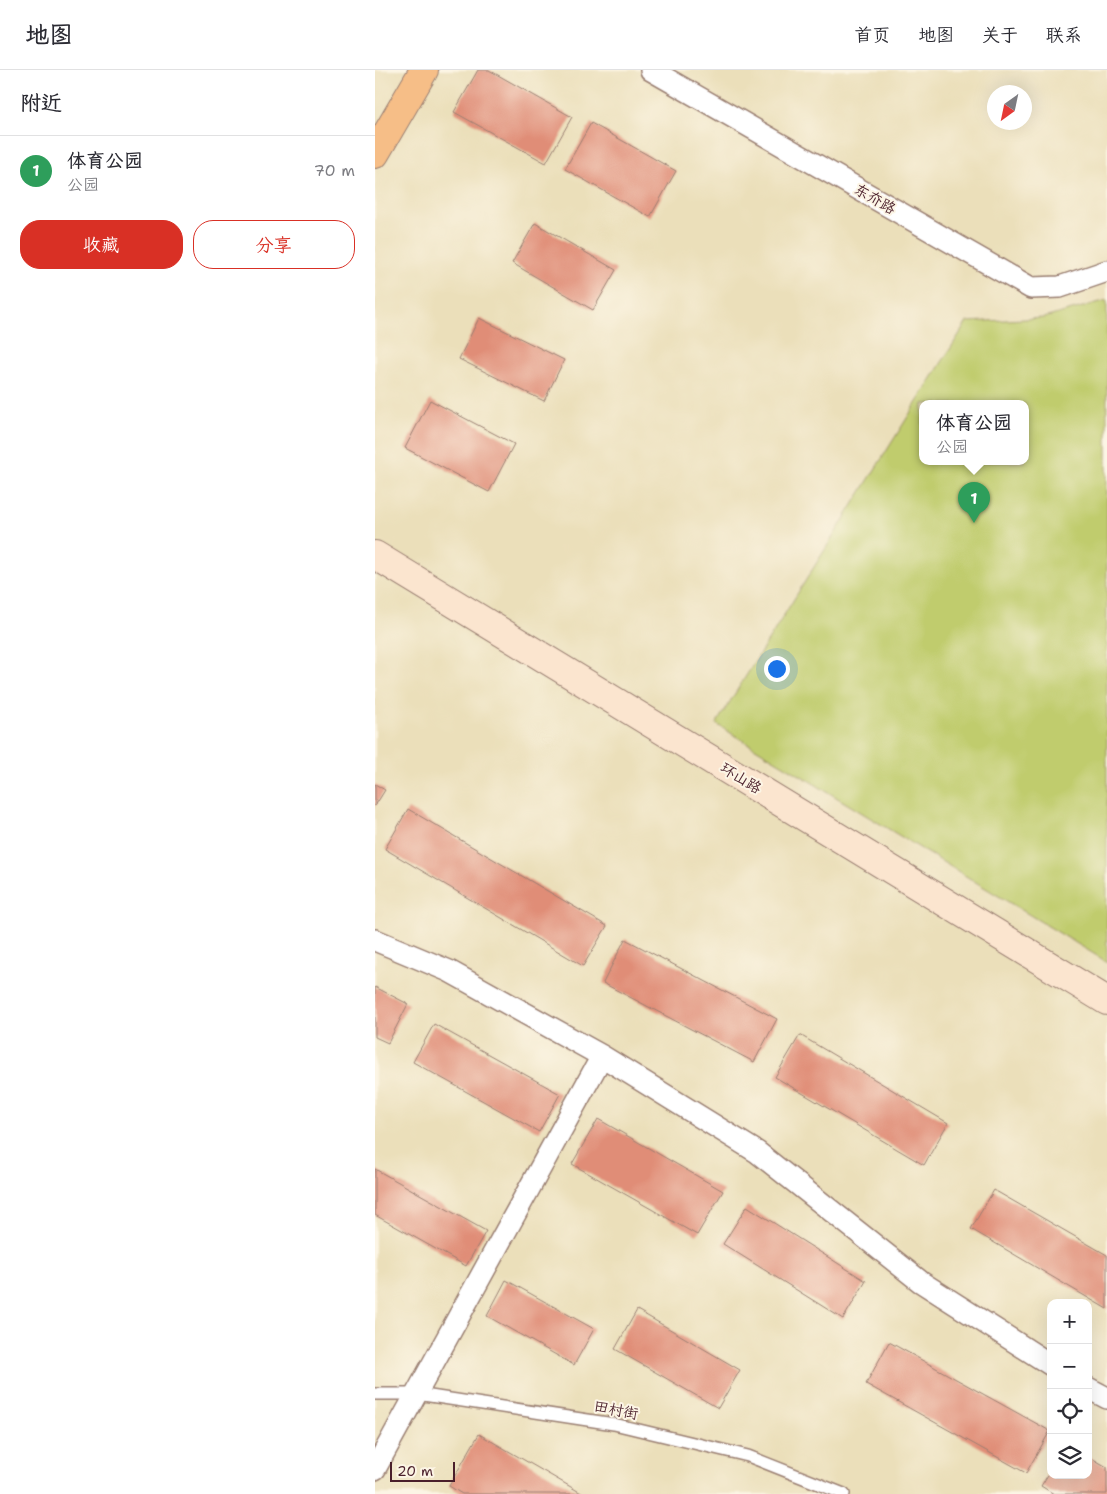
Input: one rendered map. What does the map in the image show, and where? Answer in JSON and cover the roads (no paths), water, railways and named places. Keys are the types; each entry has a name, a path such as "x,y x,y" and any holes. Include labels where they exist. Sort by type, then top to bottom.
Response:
{"main road":[{"path":"375,154 424,70"},
{"name":"环山路","path":"375,555 1107,1001"}],"street":[{"name":"东夼路","path":"651,70 1031,288 1060,287 1107,271"},
{"path":"375,940 449,971 602,1056 757,1152 921,1282 1047,1362"},
{"path":"375,1469 602,1056"},
{"path":"1090,1389 1107,1398"}],"lane":[{"name":"田村街","path":"375,1394 417,1394 614,1424 748,1456 844,1494"}],"place":[{"name":"体育公园","path":"974,523"}]}
